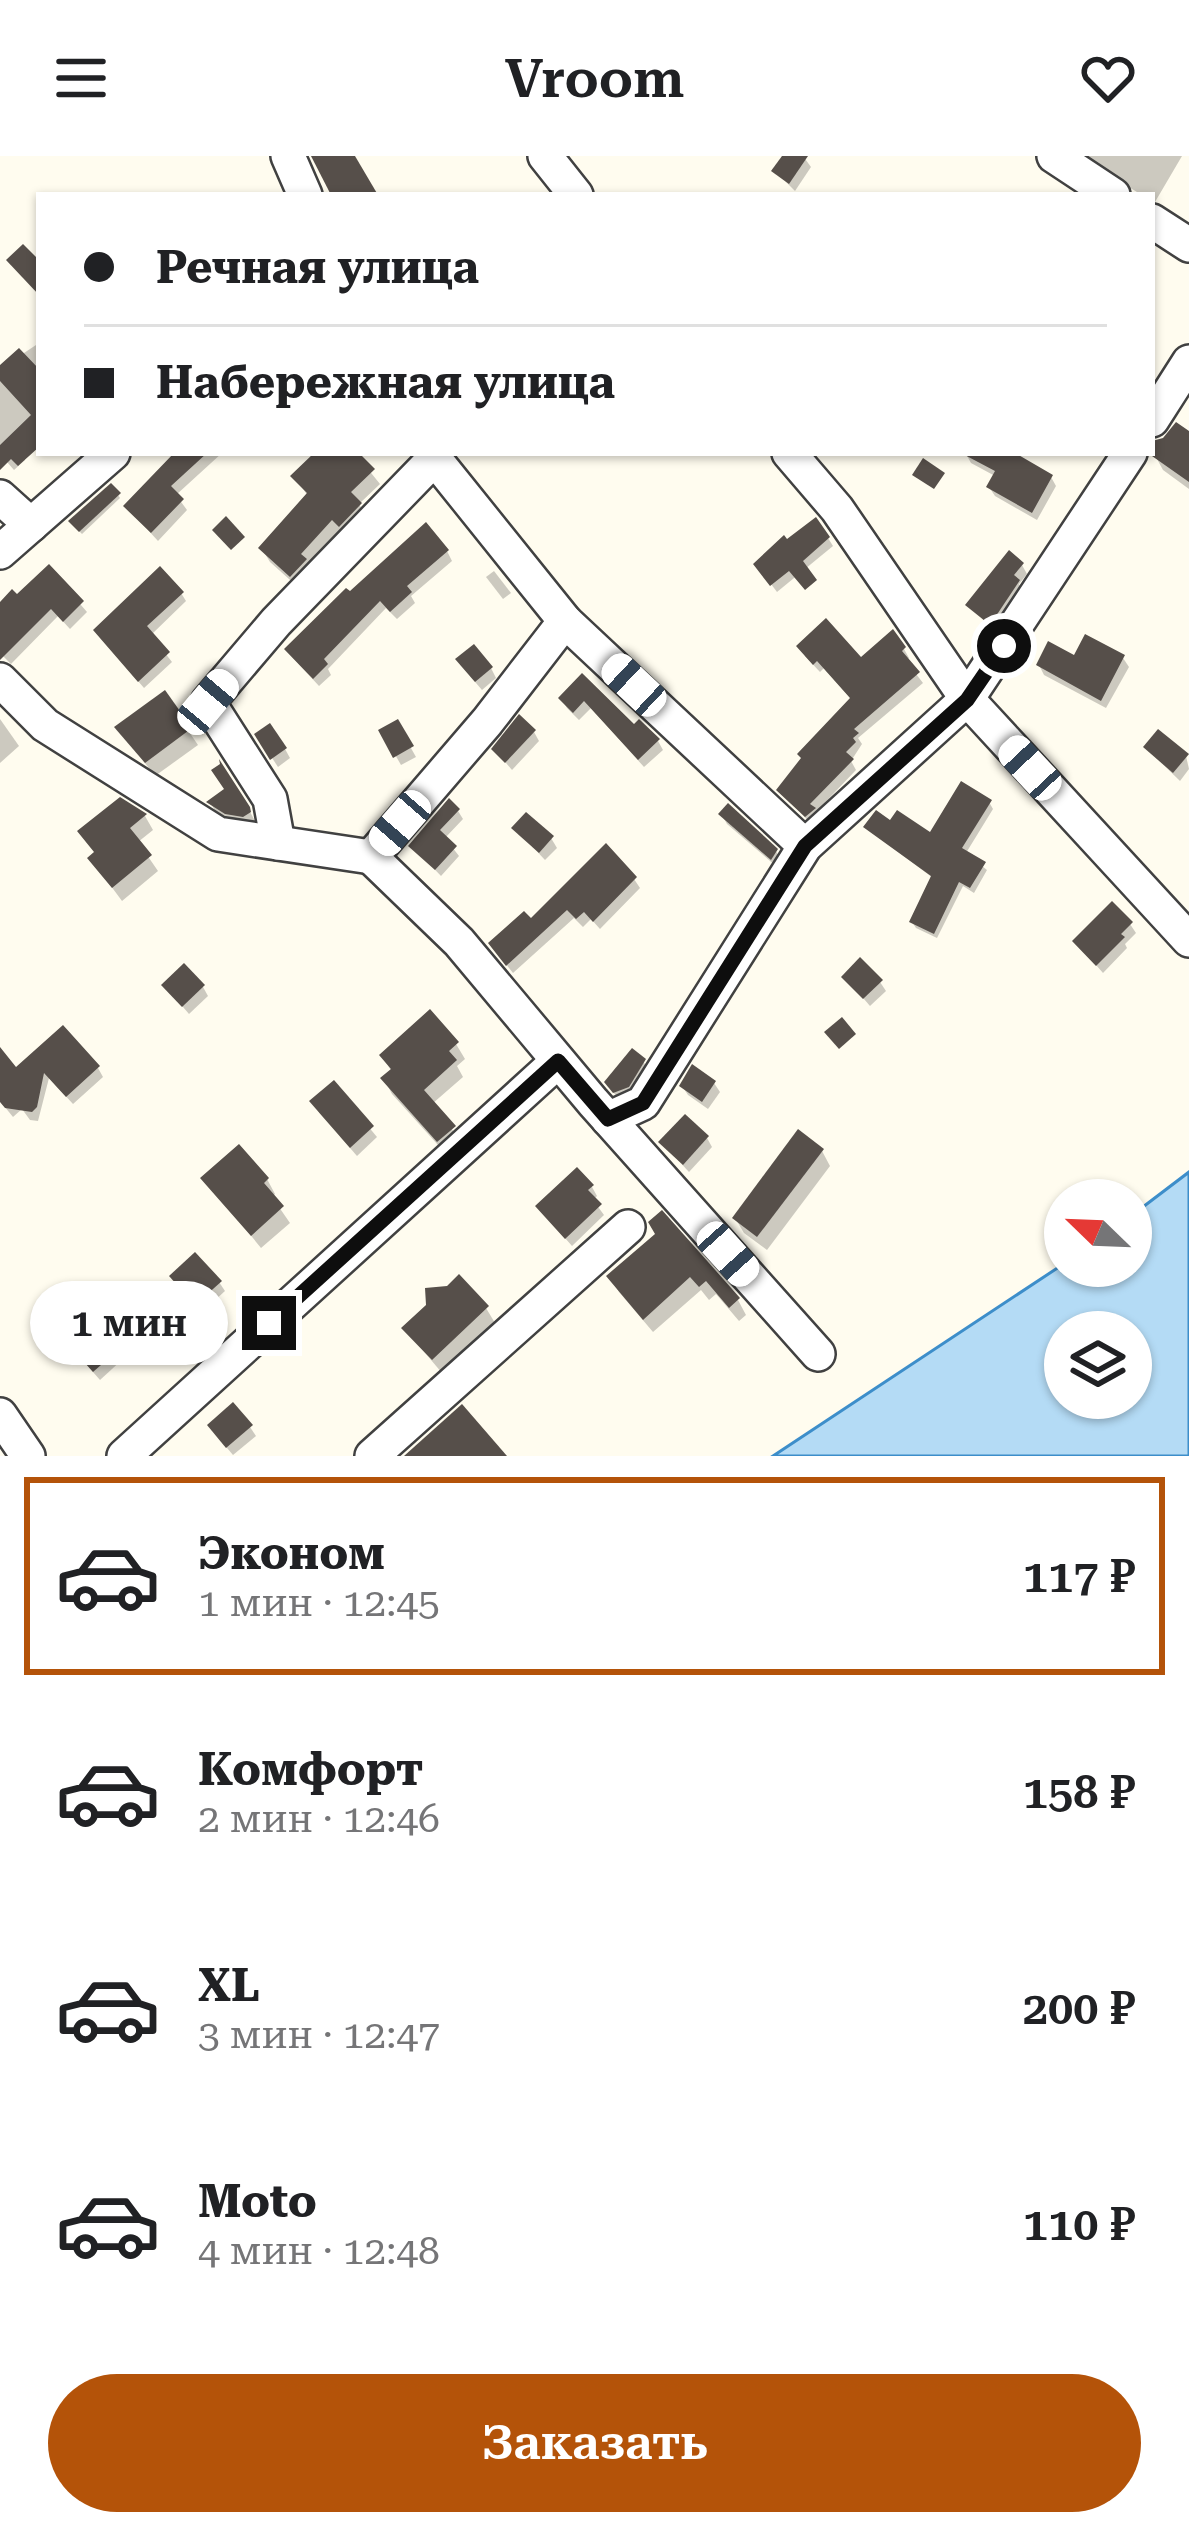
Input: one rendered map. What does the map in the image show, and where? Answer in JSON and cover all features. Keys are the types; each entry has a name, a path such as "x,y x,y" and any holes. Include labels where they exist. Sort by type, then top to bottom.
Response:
{"street":[{"path":"288,156 303,192"},
{"path":"545,156 574,192"},
{"path":"1054,156 1108,192"},
{"path":"1155,223 1189,245"},
{"path":"1155,415 1189,362"},
{"path":"0,552 110,456"},
{"path":"278,843 270,799 208,702 432,456 566,621 805,846"},
{"path":"792,456 837,509 967,700 1189,940"},
{"path":"608,1119 643,1103 805,846 967,700 1128,456"},
{"path":"0,497 31,526"},
{"path":"370,857 487,722 566,621"},
{"path":"0,680 45,725 218,834 370,857 460,942 608,1119 818,1354"},
{"path":"124,1456 558,1061"},
{"path":"372,1456 628,1227"},
{"path":"0,1415 28,1456"}],"water":[{"path":"1189,1172 1189,1456 773,1456 1044,1277 1044,1287 1152,1287 1152,1200"}],"building":[{"path":"311,156 355,156 376,192 329,192"},
{"path":"782,156 808,156 789,184 771,171"},
{"path":"23,244 36,257 36,292 6,260"},
{"path":"19,348 36,366 36,450 18,466 11,459 0,470 0,445 31,415 0,381 0,365"},
{"path":"1176,422 1189,431 1189,482 1152,456 1155,440"},
{"path":"171,456 204,456 171,486 184,499 151,533 123,506"},
{"path":"311,456 362,456 375,469 351,492 362,503 339,527 332,520 301,554 307,559 290,577 258,548 307,493 290,476"},
{"path":"967,456 1020,456 1053,475 1032,513 986,487 995,471"},
{"path":"923,458 945,473 934,489 912,475"},
{"path":"111,483 121,493 79,532 68,521"},
{"path":"226,516 245,537 231,550 212,530"},
{"path":"816,517 830,537 803,561 817,580 805,590 789,571 770,586 753,564 784,535 787,539"},
{"path":"426,522 449,550 407,586 412,592 390,612 380,601 324,659 328,664 313,679 284,649 346,588 350,591"},
{"path":"1009,550 1024,563 1014,575 1020,580 990,625 965,605"},
{"path":"49,564 84,601 63,622 51,609 0,660 0,602 12,589 17,594"},
{"path":"160,566 184,592 147,626 170,652 138,682 93,630"},
{"path":"826,618 861,657 893,629 906,647 902,651 920,672 854,729 859,733 853,738 856,742 846,752 854,759 810,804 816,808 805,817 776,790 801,758 797,754 850,698 817,661 813,665 796,646"},
{"path":"1085,634 1125,655 1101,701 1036,665 1048,641 1074,655"},
{"path":"474,644 493,667 475,682 455,659"},
{"path":"582,673 634,724 639,719 660,739 638,760 584,701 573,713 558,698"},
{"path":"165,690 192,728 145,763 114,727"},
{"path":"519,714 536,730 505,763 491,749"},
{"path":"398,719 414,746 393,758 378,730"},
{"path":"270,723 287,748 270,760 254,734"},
{"path":"1158,729 1189,754 1173,773 1143,747"},
{"path":"219,759 250,807 251,812 243,817 225,814 206,802 224,789 211,770 220,764"},
{"path":"961,781 992,800 962,848 986,862 970,888 959,882 934,934 909,922 931,876 863,827 876,810 890,820 897,810 930,832"},
{"path":"120,797 147,814 130,828 152,855 112,888 87,858 94,852 77,831"},
{"path":"449,798 460,809 440,830 457,846 435,870 408,846"},
{"path":"728,803 778,849 771,860 718,814"},
{"path":"526,812 554,836 539,853 511,828"},
{"path":"606,843 637,877 593,922 584,912 576,919 567,910 506,966 488,943 524,911 531,918"},
{"path":"1112,901 1133,922 1096,966 1072,941"},
{"path":"860,957 883,980 863,999 841,977"},
{"path":"184,963 205,985 182,1007 161,985"},
{"path":"430,1009 459,1042 449,1051 457,1060 424,1090 456,1126 437,1142 380,1078 391,1069 379,1055"},
{"path":"842,1017 856,1034 839,1049 824,1032"},
{"path":"63,1025 100,1066 66,1097 44,1073 32,1112 5,1108 0,1102 0,1047 16,1067"},
{"path":"632,1048 646,1059 629,1087 613,1093 604,1082"},
{"path":"692,1064 716,1081 702,1102 679,1086"},
{"path":"334,1080 374,1126 350,1148 309,1101"},
{"path":"685,1114 709,1136 683,1165 658,1142"},
{"path":"798,1129 824,1149 757,1237 732,1218"},
{"path":"239,1144 269,1178 264,1183 284,1206 251,1236 200,1178"},
{"path":"577,1167 594,1185 588,1190 602,1204 565,1239 535,1206"},
{"path":"662,1210 740,1298 729,1308 706,1281 699,1287 690,1277 643,1320 606,1276 655,1234 648,1222"},
{"path":"195,1252 222,1281 195,1305 169,1276"},
{"path":"459,1274 489,1306 432,1360 401,1328 426,1305 425,1288 447,1286"},
{"path":"111,1310 134,1336 93,1372 70,1346"},
{"path":"233,1402 253,1425 226,1448 207,1425"},
{"path":"462,1404 507,1456 404,1456"}],"route":[{"path":"269,1323 558,1061 608,1119 643,1103 805,846 967,700 1004,646"}]}
